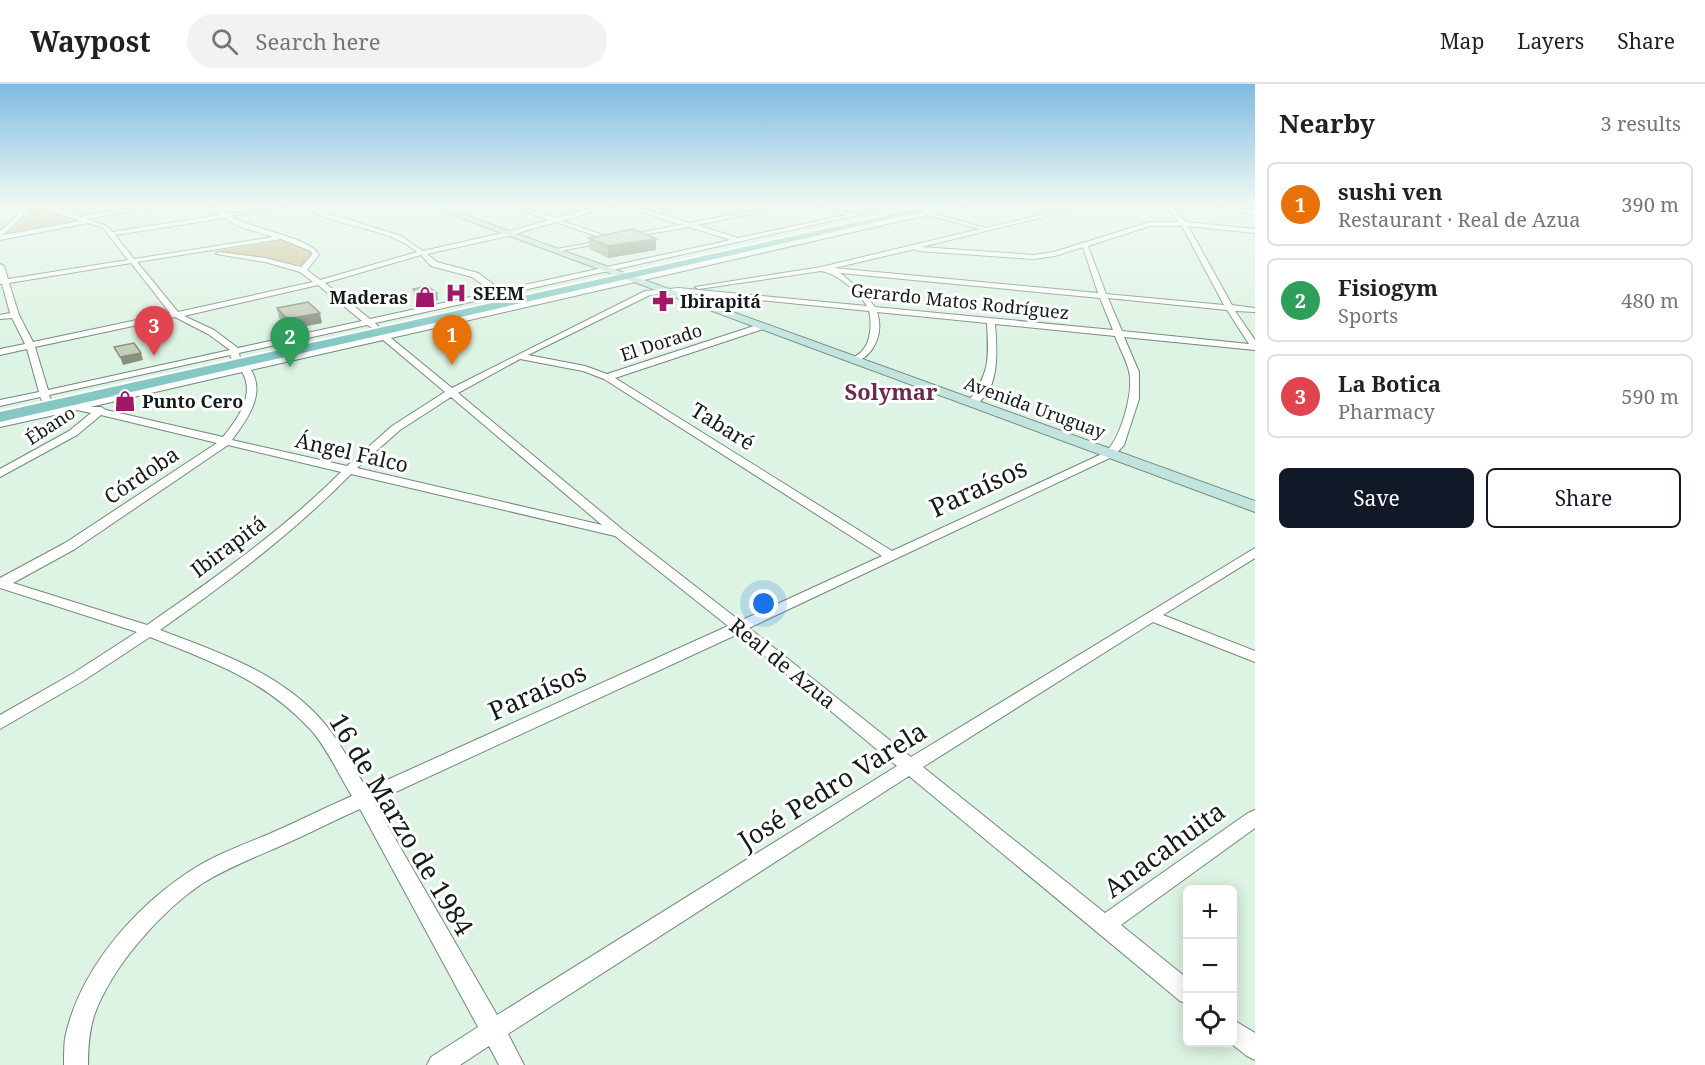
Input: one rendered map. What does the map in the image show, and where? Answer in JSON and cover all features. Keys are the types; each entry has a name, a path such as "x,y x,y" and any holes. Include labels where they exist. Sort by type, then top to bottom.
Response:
{"main road":[{"path":"377,329 502,296 621,275 642,264 711,251"},
{"path":"0,417 239,360 734,251"},
{"path":"0,410 44,397 239,360"}],"street":[{"path":"0,424 114,398 239,360 211,332 178,317 123,251"},
{"path":"2,282 208,251"},
{"path":"303,270 313,261 316,255 314,251"},
{"path":"421,251 434,264 475,275 502,296"},
{"path":"0,352 178,317 322,285 422,258 425,254 438,251"},
{"name":"Avenida Uruguay","path":"557,251 1255,507"},
{"path":"642,264 694,251"},
{"path":"679,290 821,269 895,251"},
{"path":"950,251 1025,258 1062,251"},
{"path":"1089,251 1103,296 1134,372 1134,399 1119,445 1110,454"},
{"path":"1199,251 1229,307 1252,336 1255,346"},
{"name":"Real de Azua","path":"196,253 248,257 303,270 453,392 619,533 740,628 1183,989"},
{"path":"0,266 2,282 30,346 44,397 0,403"},
{"path":"821,269 1255,310"},
{"path":"834,272 875,309 877,319 869,349 863,357 854,360"},
{"name":"Gerardo Matos Rodríguez","path":"661,290 1255,346"},
{"name":"Ibirapitá","path":"0,723 62,688 248,559 298,519 396,428 453,392 648,293 661,290"},
{"path":"0,317 15,315"},
{"path":"972,403 990,381 993,355 991,321"},
{"name":"El Dorado","path":"607,377 760,327"},
{"name":"Tabaré","path":"523,357 585,369 607,377 891,556"},
{"name":"Córdoba","path":"0,583 70,546 224,443 242,421 251,401 250,381 239,360"},
{"name":"Ébano","path":"0,474 48,448 114,398"},
{"name":"Ángel Falco","path":"76,406 224,443 619,533"},
{"name":"Paraísos","path":"76,1065 74,1049 80,1021 102,978 129,938 159,907 196,878 363,798 740,628 1110,454"},
{"name":"José Pedro Varela","path":"439,1065 910,766 1255,552"},
{"name":"16 de Marzo de 1984","path":"0,583 146,630 237,665 283,694 318,727 363,798 512,1065"},
{"path":"1152,616 1255,657"},
{"name":"Anacahuita","path":"1105,925 1255,818"},
{"path":"1237,1033 1255,1048"}],"shaded area":[{"path":"310,251 313,256 306,266 211,252"}],"building":[{"path":"427,286 437,293 423,296 413,289"},
{"path":"308,302 320,313 287,319 277,308"},
{"path":"134,343 141,353 120,357 114,347"}],"place":[{"name":"SEEM","path":"456,293"},
{"name":"Maderas","path":"425,297"},
{"name":"Ibirapitá","path":"663,301"},
{"name":"La Botica","path":"154,356"},
{"name":"sushi ven","path":"452,365"},
{"name":"Fisiogym","path":"290,367"},
{"name":"Punto Cero","path":"125,401"}],"district":[{"name":"Solymar","path":"891,391"}]}
